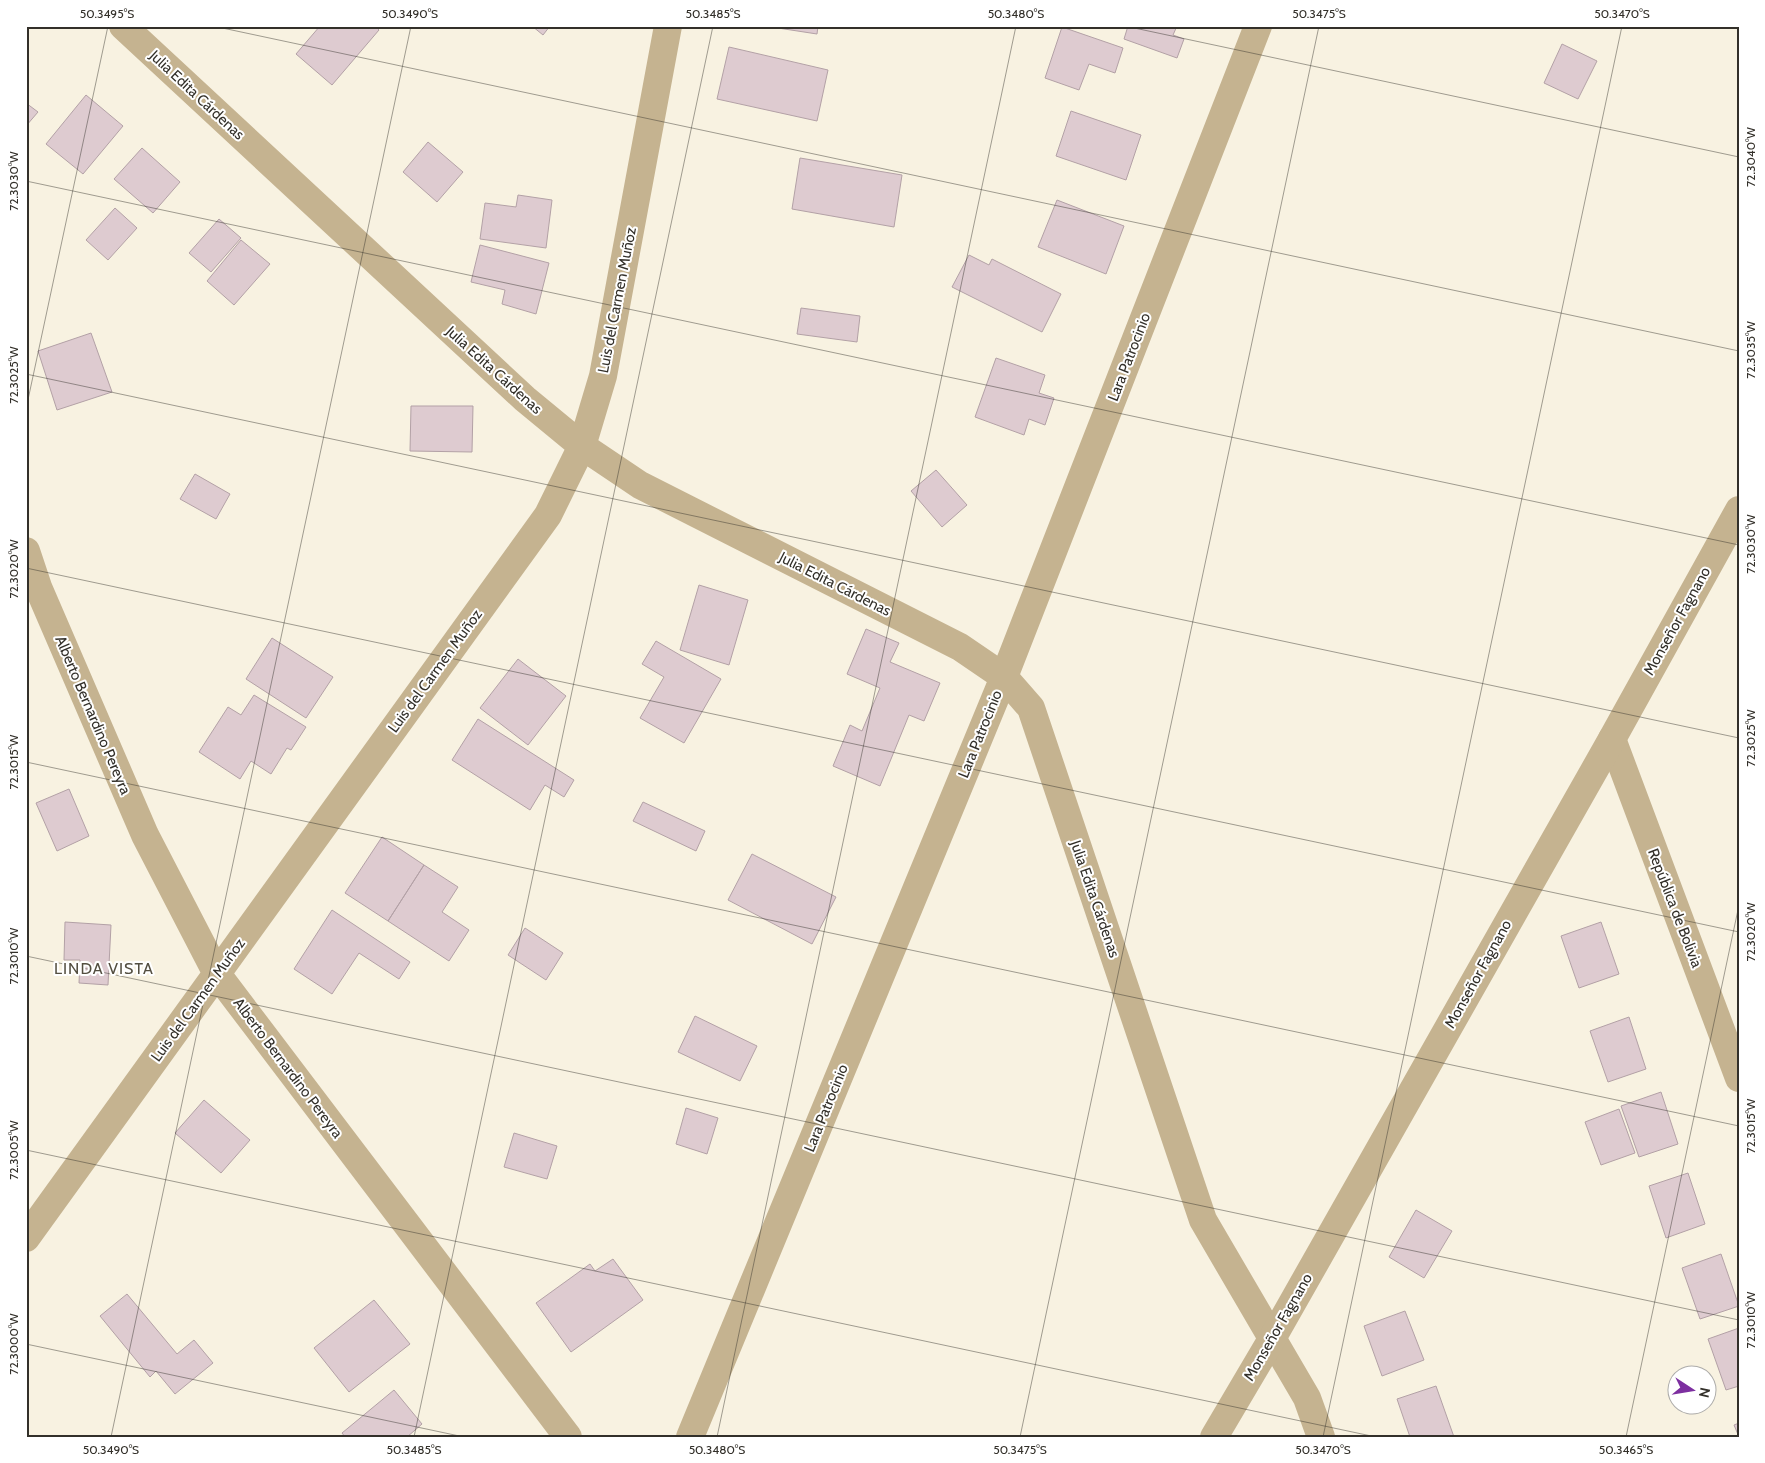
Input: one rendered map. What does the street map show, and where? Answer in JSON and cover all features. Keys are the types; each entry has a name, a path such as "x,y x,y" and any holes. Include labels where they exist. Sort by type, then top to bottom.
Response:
{"street":[{"name":"Julia Edita Cárdenas","path":"123,26 525,399 582,446 640,485 960,647 1004,677 1031,708 1203,1220 1307,1398 1321,1437"},
{"name":"Luis del Carmen Muñoz","path":"26,1238 548,515 582,446 604,376 668,26"},
{"name":"Lara Patrocinio","path":"690,1437 1004,677 1258,26"},
{"name":"Monseñor Fagnano","path":"1214,1437 1273,1337 1739,510"},
{"name":"Alberto Bernardino Pereyra","path":"26,551 38,587 145,835 217,974 568,1437"},
{"name":"República de Bolivia","path":"1612,738 1739,1078"}],"building":[{"path":"320,26 375,26 379,30 332,85 296,54"},
{"path":"532,26 550,26 543,35"},
{"path":"765,26 818,26 817,34"},
{"path":"1128,26 1177,26 1173,35 1184,39 1177,58 1124,39"},
{"path":"1062,27 1123,48 1115,73 1089,64 1079,90 1045,78"},
{"path":"1562,44 1597,61 1578,99 1544,83"},
{"path":"729,47 828,70 817,121 717,99"},
{"path":"86,95 123,126 83,174 46,144"},
{"path":"26,103 38,112 26,126"},
{"path":"1071,111 1141,135 1126,180 1056,156"},
{"path":"428,142 463,172 437,202 403,172"},
{"path":"142,148 180,182 153,213 114,179"},
{"path":"800,158 902,175 894,227 792,209"},
{"path":"518,195 552,200 546,248 480,239 485,203 516,207"},
{"path":"1057,200 1124,226 1106,274 1038,247"},
{"path":"115,208 137,228 108,260 86,240"},
{"path":"219,219 241,238 211,272 189,253"},
{"path":"241,240 270,264 234,305 207,281"},
{"path":"480,245 549,263 536,314 502,304 505,290 471,282"},
{"path":"969,255 989,265 992,259 1061,294 1042,332 952,287"},
{"path":"801,308 860,316 857,342 797,334"},
{"path":"91,333 112,392 57,410 38,351"},
{"path":"996,358 1045,375 1039,393 1054,398 1045,425 1029,419 1024,435 975,417"},
{"path":"411,406 473,406 472,452 410,451"},
{"path":"936,470 967,505 942,527 911,491"},
{"path":"195,474 230,494 216,519 180,499"},
{"path":"699,585 748,600 729,665 680,650"},
{"path":"866,629 899,643 890,662 940,683 924,721 909,715 880,786 833,766 850,725 862,731 880,688 847,674"},
{"path":"272,638 333,677 306,718 246,679"},
{"path":"656,641 721,679 684,743 640,718 664,677 642,664"},
{"path":"518,659 566,696 528,745 480,708"},
{"path":"254,695 306,727 291,750 287,748 271,774 251,761 240,779 199,752 228,707 241,715"},
{"path":"478,719 574,780 564,797 545,785 530,810 452,760"},
{"path":"69,789 89,836 57,851 36,803"},
{"path":"643,802 705,831 696,851 633,821"},
{"path":"382,837 424,865 388,921 345,893"},
{"path":"752,854 836,897 812,944 728,900"},
{"path":"424,865 458,887 442,912 469,930 449,961 388,921"},
{"path":"332,910 410,962 399,979 359,953 332,994 294,969"},
{"path":"65,922 111,925 108,985 79,983 80,960 64,960"},
{"path":"1601,922 1619,974 1579,988 1561,936"},
{"path":"525,928 563,953 546,980 508,955"},
{"path":"695,1016 757,1046 740,1081 678,1052"},
{"path":"1629,1017 1646,1069 1608,1082 1590,1031"},
{"path":"1661,1092 1678,1144 1639,1157 1621,1106"},
{"path":"204,1100 250,1140 221,1173 175,1133"},
{"path":"686,1108 718,1118 707,1154 676,1144"},
{"path":"1619,1109 1635,1153 1601,1165 1585,1122"},
{"path":"514,1133 557,1146 547,1179 504,1167"},
{"path":"1688,1173 1705,1224 1666,1238 1649,1186"},
{"path":"1416,1210 1452,1231 1424,1278 1389,1257"},
{"path":"1721,1254 1739,1306 1700,1319 1682,1268"},
{"path":"613,1259 643,1300 571,1352 536,1303 590,1264 595,1271"},
{"path":"127,1294 177,1354 194,1340 213,1363 175,1394 156,1371 150,1377 100,1316"},
{"path":"374,1300 410,1344 349,1392 314,1348"},
{"path":"1405,1311 1424,1360 1382,1376 1364,1326"},
{"path":"1739,1328 1739,1386 1726,1390 1708,1339"},
{"path":"1436,1386 1454,1437 1410,1437 1397,1399"},
{"path":"394,1390 422,1424 407,1437 345,1437 342,1433"},
{"path":"1739,1423 1739,1437 1734,1425"}],"district":[{"name":"LINDA VISTA","path":"104,968"}]}
